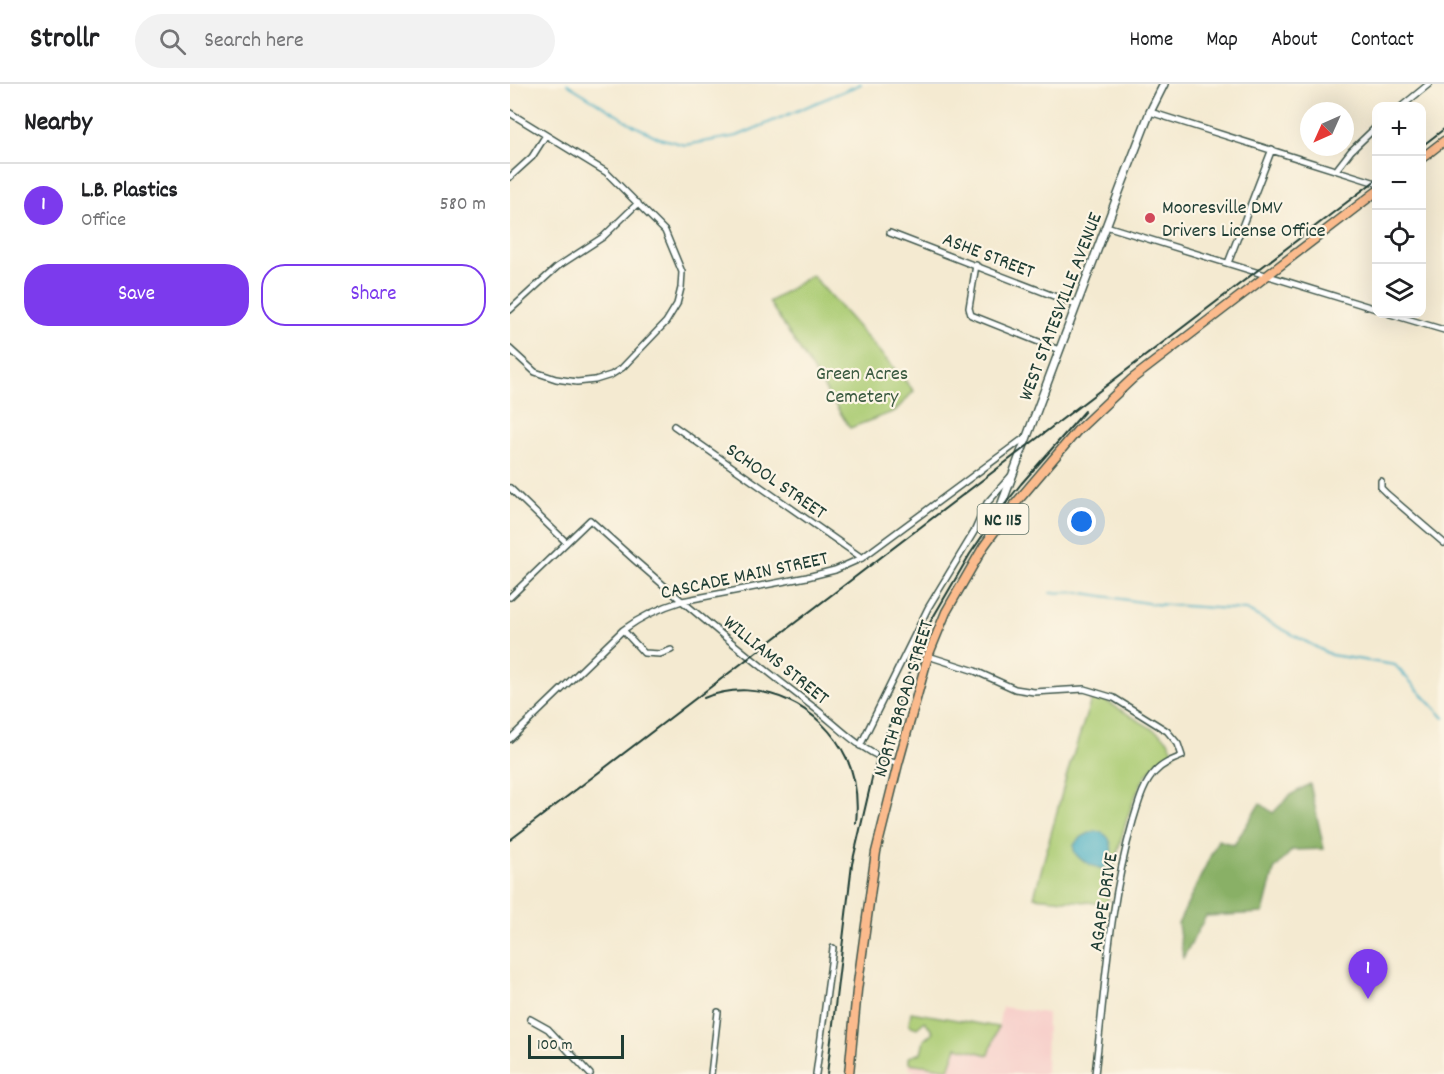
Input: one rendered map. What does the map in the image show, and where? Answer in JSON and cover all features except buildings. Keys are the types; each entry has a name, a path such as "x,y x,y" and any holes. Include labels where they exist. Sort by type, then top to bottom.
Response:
{"main road":[{"path":"1425,156 1444,141"},
{"name":"NORTH BROAD STREET","path":"849,1074 861,957 876,852 898,764 928,656 946,612 988,541 1010,510 1070,440 1132,379 1372,196"}],"street":[{"name":"WEST STATESVILLE AVENUE","path":"988,541 1106,226 1150,112 1164,84"},
{"path":"1407,102 1429,84"},
{"path":"1150,112 1372,181"},
{"path":"510,113 606,172 665,231 682,272 677,304 666,322 622,368 611,375 577,382 556,379 535,372 510,349"},
{"path":"1337,169 1351,151 1372,132"},
{"path":"510,177 532,157 546,135"},
{"path":"1228,264 1272,149"},
{"path":"510,310 557,267 603,237 638,203"},
{"path":"1106,226 1372,307"},
{"name":"ASHE STREET","path":"890,233 1077,305"},
{"path":"976,265 969,308 971,315 1059,350"},
{"path":"1404,318 1444,330"},
{"name":"SCHOOL STREET","path":"674,426 862,558"},
{"name":"CASCADE MAIN STREET","path":"510,739 622,630 649,612 681,601 836,570 862,558 1028,435"},
{"path":"860,746 928,608 974,532 987,503 1011,476"},
{"path":"1381,481 1381,488 1387,494 1444,543"},
{"path":"510,488 566,542 510,597"},
{"name":"WILLIAMS STREET","path":"566,542 590,519 681,601 749,658 860,746 877,757 898,764"},
{"path":"622,630 644,653 660,654 670,650"},
{"name":"AGAPE DRIVE","path":"928,656 975,671 1015,689 1034,692 1084,689 1114,698 1167,731 1178,744 1182,756 1161,767 1145,787 1123,855 1111,928 1095,1074"},
{"path":"816,1074 833,948"},
{"path":"711,1074 718,1012"},
{"path":"530,1019 548,1029 590,1074"}],"shaded area":[{"path":"1002,1007 1047,1013 1046,1074 914,1074 914,1070 910,1070 909,1063 949,1069 957,1047 998,1027"}],"green space":[{"name":"Green Acres Cemetery","path":"812,275 914,391 895,411 850,428 769,302"},
{"path":"1092,697 1106,701 1161,734 1167,739 1175,754 1154,766 1137,792 1123,831 1107,904 1034,897 1067,774"},
{"path":"1310,784 1324,849 1292,850 1274,870 1263,913 1206,916 1183,958 1178,924 1218,840 1234,845 1260,803 1273,813 1290,795"},
{"path":"911,1012 998,1027 989,1055 957,1047 949,1069 909,1063 909,1057 921,1053 924,1040 933,1032 925,1021 917,1028 909,1025"}],"water":[{"path":"1095,831 1107,836 1110,841 1110,858 1103,869 1085,862 1075,852 1074,847 1077,841"}],"waterway":[{"path":"567,84 633,125 659,138 685,145 737,136 861,84"},
{"path":"1050,593 1077,592 1153,604 1246,610 1331,655 1395,665 1444,718"}],"railway":[{"path":"1426,143 1444,129"},
{"path":"510,840 1372,183"},
{"path":"827,1074 852,864 877,757 928,626 970,554 1021,484 1085,411"},
{"path":"704,698 725,692 746,690 767,693 806,710 836,740 847,759 856,790 856,823"}],"place":[{"name":"Mooresville DMV Drivers License Office","path":"1150,218"},
{"name":"L.B. Plastics","path":"1368,999"}]}
